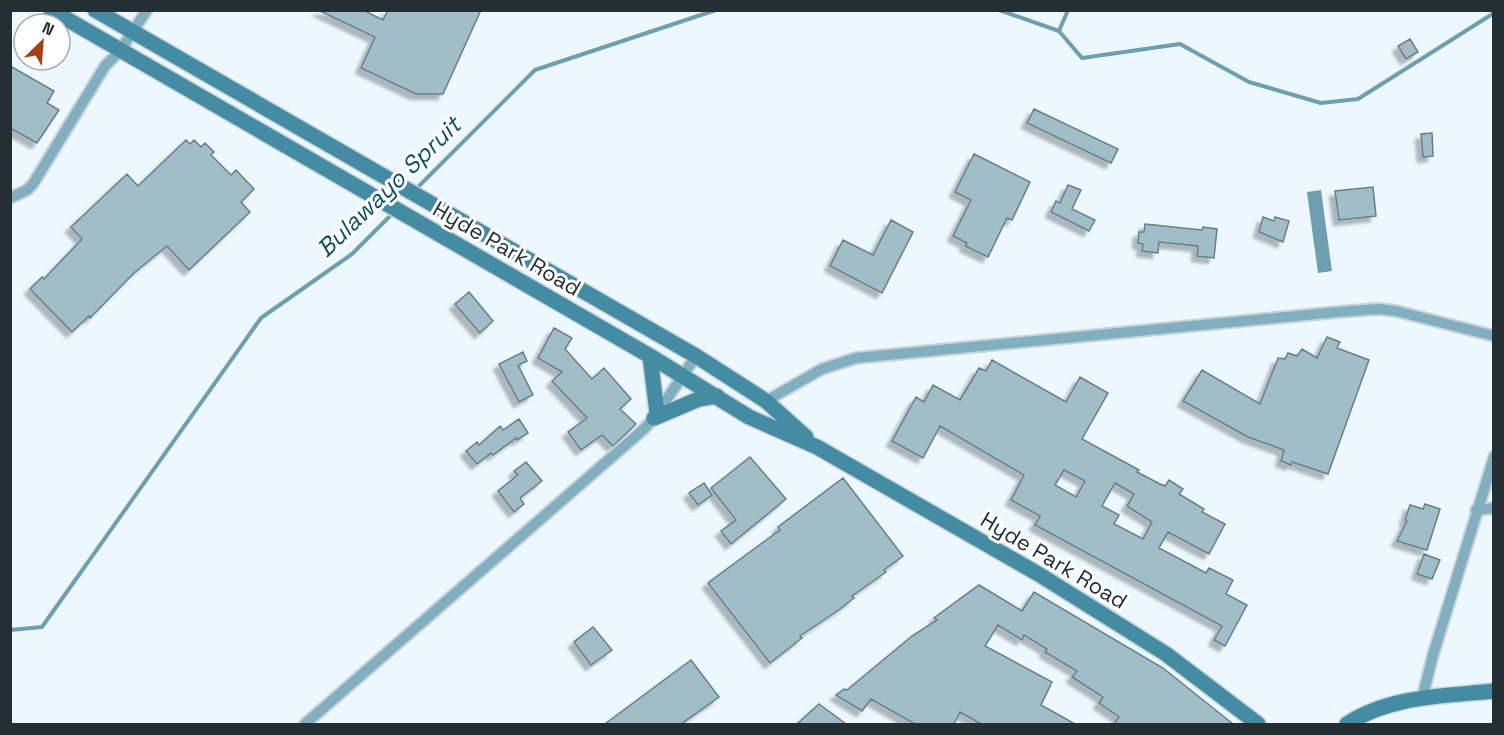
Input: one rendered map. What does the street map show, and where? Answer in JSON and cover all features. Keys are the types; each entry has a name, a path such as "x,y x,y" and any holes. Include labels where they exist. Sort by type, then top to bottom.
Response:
{"street":[{"name":"Hyde Park Road","path":"51,10 683,375 749,417 817,447 1040,575 1156,648 1258,724"},
{"name":"Hyde Park Road","path":"95,10 696,356 766,401 817,447"},
{"path":"10,198 27,190 33,184 105,66 120,51 147,10"},
{"path":"601,328 612,307"},
{"path":"766,401 822,369 856,358 1338,312 1378,309 1396,311 1494,336"},
{"path":"650,356 656,415"},
{"path":"305,724 644,429 696,356"},
{"path":"656,415 699,399 717,396"},
{"path":"1422,699 1476,510 1494,457"},
{"path":"1476,510 1494,508"},
{"path":"1347,724 1380,707 1422,699 1494,691"}],"water":[{"path":"1321,190 1332,271 1318,273 1307,192"}],"building":[{"path":"318,10 363,10 383,20 388,10 481,10 443,94 416,94 361,68 375,37"},
{"path":"1410,39 1418,52 1406,59 1398,46"},
{"path":"10,66 12,72 21,72 54,91 47,103 59,110 37,143 10,128"},
{"path":"1034,109 1118,149 1111,163 1027,123"},
{"path":"1432,133 1433,156 1423,157 1421,134"},
{"path":"186,140 190,144 194,140 201,147 205,143 214,152 211,155 231,175 236,170 254,189 241,202 250,212 189,270 167,246 134,273 90,318 89,316 72,332 30,289 42,277 44,279 82,239 71,227 127,174 138,186"},
{"path":"974,154 1030,182 1012,220 1007,218 988,257 965,246 967,243 953,236 971,200 955,192"},
{"path":"1068,185 1081,190 1072,209 1095,220 1089,231 1051,212 1056,201 1060,203"},
{"path":"1373,187 1376,216 1339,220 1335,191"},
{"path":"1263,217 1274,221 1275,217 1289,221 1283,242 1259,232"},
{"path":"891,220 913,232 882,293 830,266 843,240 873,255"},
{"path":"1145,224 1202,230 1203,227 1217,229 1214,258 1197,256 1198,246 1159,242 1158,253 1142,251 1143,244 1138,243 1139,232 1144,232"},
{"path":"469,292 493,321 480,333 455,304"},
{"path":"554,328 572,338 565,349 592,379 604,368 631,399 620,409 636,424 613,446 602,435 581,450 568,432 587,418 552,381 562,372 538,358"},
{"path":"1327,337 1340,342 1337,348 1369,360 1328,474 1292,462 1291,465 1281,461 1284,450 1248,437 1183,401 1202,370 1260,404 1278,358 1285,359 1288,353 1297,356 1302,349 1317,358"},
{"path":"523,352 527,361 518,365 533,395 519,402 499,364"},
{"path":"992,360 1066,402 1080,377 1108,393 1082,439 1160,484 1165,486 1169,480 1183,489 1179,494 1204,509 1202,512 1225,524 1209,554 1168,532 1159,548 1206,573 1209,568 1233,580 1226,594 1247,605 1225,646 1214,640 1222,626 1035,525 1040,516 1011,500 1024,475 940,426 923,458 892,441 916,397 924,402 933,385 960,400 979,368 986,371","holes":["1064,470 1085,481 1076,497 1055,485","1115,483 1134,494 1127,506 1152,522 1143,539 1114,524 1119,515 1102,506"]},
{"path":"519,419 528,433 517,440 516,438 493,455 491,453 477,464 466,451 477,442 479,445 500,426 503,430"},
{"path":"750,457 786,499 731,544 721,531 736,520 711,488"},
{"path":"526,462 542,481 520,498 524,504 514,512 498,491 518,475 514,471"},
{"path":"843,478 903,556 884,570 886,572 852,596 854,598 840,609 800,636 802,638 770,663 708,583 780,530 778,527"},
{"path":"704,483 712,495 698,505 689,493"},
{"path":"1425,504 1440,509 1427,550 1397,541 1407,521 1405,520 1410,505 1423,509"},
{"path":"1424,554 1440,560 1432,579 1417,574"},
{"path":"979,585 1022,611 1034,592 1163,668 1233,724 1114,724 1119,717 1099,703 1103,697 1072,677 1077,671 1045,652 1047,649 1024,635 1022,640 998,625 985,646 1052,682 1041,705 1075,724 981,724 960,712 954,724 915,724 871,699 862,711 836,695 844,689 847,690 912,636 937,620 934,618"},
{"path":"593,627 612,650 591,665 574,642"},
{"path":"691,660 719,697 681,724 605,724"},
{"path":"819,704 846,724 797,724"}],"waterway":[{"name":"Bulawayo Spruit","path":"416,189 535,70 716,10"},
{"name":"Bulawayo Spruit","path":"999,10 1059,31 1082,58 1180,44 1249,82 1321,103 1358,99 1494,13"},
{"path":"1059,31 1068,10"},
{"name":"Bulawayo Spruit","path":"10,630 42,627 261,318 352,254 394,212"}]}
